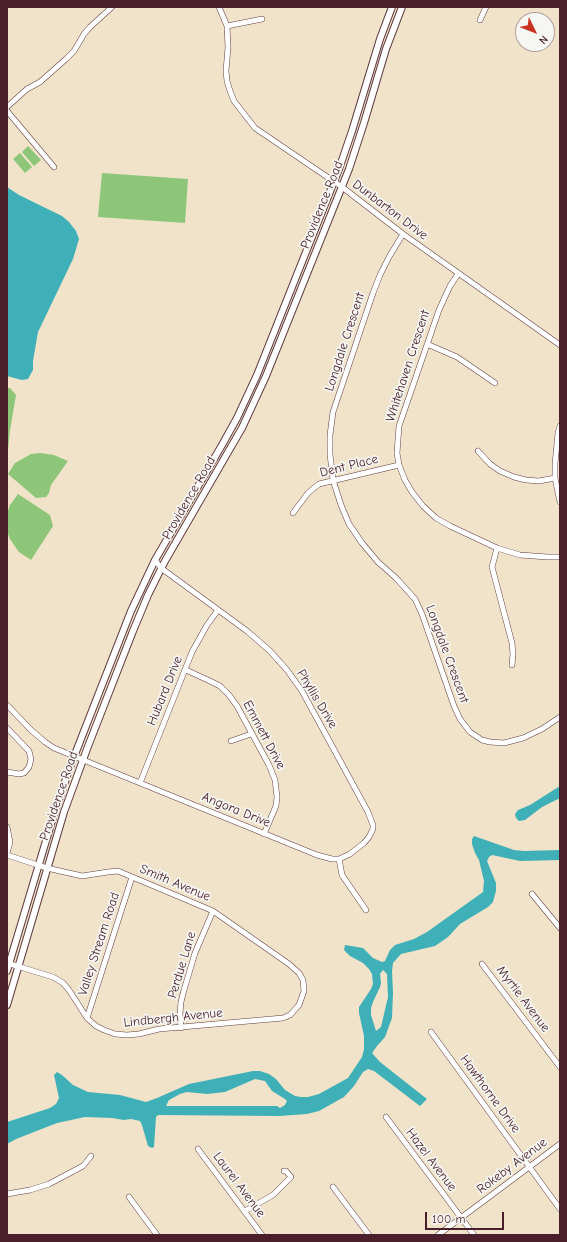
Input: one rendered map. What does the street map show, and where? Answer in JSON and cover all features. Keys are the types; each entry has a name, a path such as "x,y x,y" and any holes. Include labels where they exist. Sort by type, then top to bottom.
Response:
{"main road":[{"name":"Providence Road","path":"7,971 8,963 54,814 74,757 131,611 155,560 222,445 245,401 334,181 352,131 374,57 392,7"},
{"name":"Providence Road","path":"7,1005 64,812 138,619 161,568 232,445 266,376 342,187 358,141 386,49 402,7"}],"street":[{"path":"7,107 27,90 40,82 66,59 74,51 90,27 112,7"},
{"name":"Dunbarton Drive","path":"219,7 227,26 227,81 234,101 240,111 255,128 334,181 458,274 560,345"},
{"path":"480,20 486,7"},
{"path":"227,26 262,19"},
{"path":"7,111 54,167"},
{"name":"Longdale Crescent","path":"403,234 389,257 373,293 334,412 330,435 330,454 333,480 341,505 349,524 362,543 378,562 396,578 415,599 422,614 454,706 466,728 482,740 504,743 523,738 542,729 560,717"},
{"name":"Whitehaven Crescent","path":"458,274 443,301 399,426 397,453 399,465 412,492 422,506 436,518 497,548 520,555 560,557"},
{"path":"427,344 457,357 495,383"},
{"path":"560,426 555,451 555,478 560,502"},
{"path":"478,451 490,464 500,471 514,477 526,480 555,478"},
{"name":"Dent Place","path":"293,513 308,493 319,484 399,465"},
{"path":"497,548 493,558 492,567 512,643 512,665"},
{"name":"Phyllis Drive","path":"155,560 161,568 248,631 270,651 302,691 368,812 373,826 369,837 358,848 339,859"},
{"name":"Hubard Drive","path":"140,783 198,640 218,610"},
{"name":"Emmett Drive","path":"186,670 220,686 229,695 237,706 269,765 277,789 276,806 264,834"},
{"name":"Angora Drive","path":"7,705 45,742 54,748 317,855 332,859 339,859"},
{"path":"7,728 29,751 31,759 30,767 24,773 19,774 7,772"},
{"path":"231,741 251,734"},
{"path":"7,827 10,842 7,854"},
{"name":"Smith Avenue","path":"7,854 47,868 82,876 118,871 213,911 290,964 299,972 303,980 304,991"},
{"path":"339,859 342,875 366,910"},
{"name":"Valley Stream Road","path":"87,1018 132,877"},
{"path":"532,894 560,928"},
{"name":"Perdue Lane","path":"181,1028 180,1014 184,990 195,953 213,911"},
{"name":"Lindbergh Avenue","path":"8,963 53,977 63,983 87,1018 96,1026 115,1034 139,1034 152,1030 283,1018 290,1015 299,1005 304,991"},
{"name":"Myrtle Avenue","path":"482,964 560,1067"},
{"name":"Hawthorne Drive","path":"431,1032 560,1208"},
{"name":"Hazel Avenue","path":"386,1117 474,1235"},
{"name":"Rokeby Avenue","path":"438,1235 560,1144"},
{"name":"Laurel Avenue","path":"198,1149 262,1235"},
{"path":"7,1194 30,1190 49,1184 82,1166 91,1156"},
{"path":"245,1211 273,1195 292,1177 284,1171"},
{"path":"333,1187 369,1235"},
{"path":"129,1197 157,1235"}],"green space":[{"path":"28,146 41,160 34,166 22,152"},
{"path":"20,153 32,167 25,173 13,159"},
{"path":"102,173 188,179 185,223 98,217"},
{"path":"7,388 10,388 16,395 7,460"},
{"path":"40,453 54,455 68,461 51,485 49,493 46,497 36,498 8,474 15,463 31,454"},
{"path":"18,494 50,515 53,526 31,560 19,552 10,539 7,531 7,514 10,505"}],"water":[{"path":"7,187 19,195 62,216 76,231 79,239 73,259 38,332 33,370 28,379 22,380 7,376"},
{"path":"560,786 560,798 542,807 525,820 519,821 516,818 515,814 518,810 530,805"},
{"path":"474,836 514,850 560,850 560,860 520,861 492,855 487,861 496,883 496,891 493,902 488,907 460,924 448,937 435,946 401,954 393,963 392,1018 385,1037 372,1053 380,1062 427,1099 420,1106 374,1071 368,1069 363,1072 354,1086 344,1097 319,1111 307,1114 279,1116 158,1115 156,1117 154,1147 152,1148 148,1146 140,1121 131,1119 124,1120 85,1117 57,1123 7,1144 7,1122 50,1108 56,1104 59,1098 54,1075 57,1072 73,1085 88,1092 120,1095 146,1102 189,1084 253,1071 260,1071 269,1074 276,1079 285,1090 295,1096 301,1097 319,1094 348,1078 362,1057 364,1049 364,1036 359,1007 373,984 372,974 369,969 344,950 345,945 363,948 373,958 382,962 385,961 390,950 395,945 414,939 427,932 483,892 484,881 479,860 472,844 472,839","holes":["383,970 387,974 388,997 381,1027 376,1031 371,1015 371,1008 380,987 380,974","255,1079 265,1081 272,1091 287,1101 285,1105 280,1108 277,1106 166,1106 169,1100 180,1094 187,1092 207,1094 225,1092"]}]}
